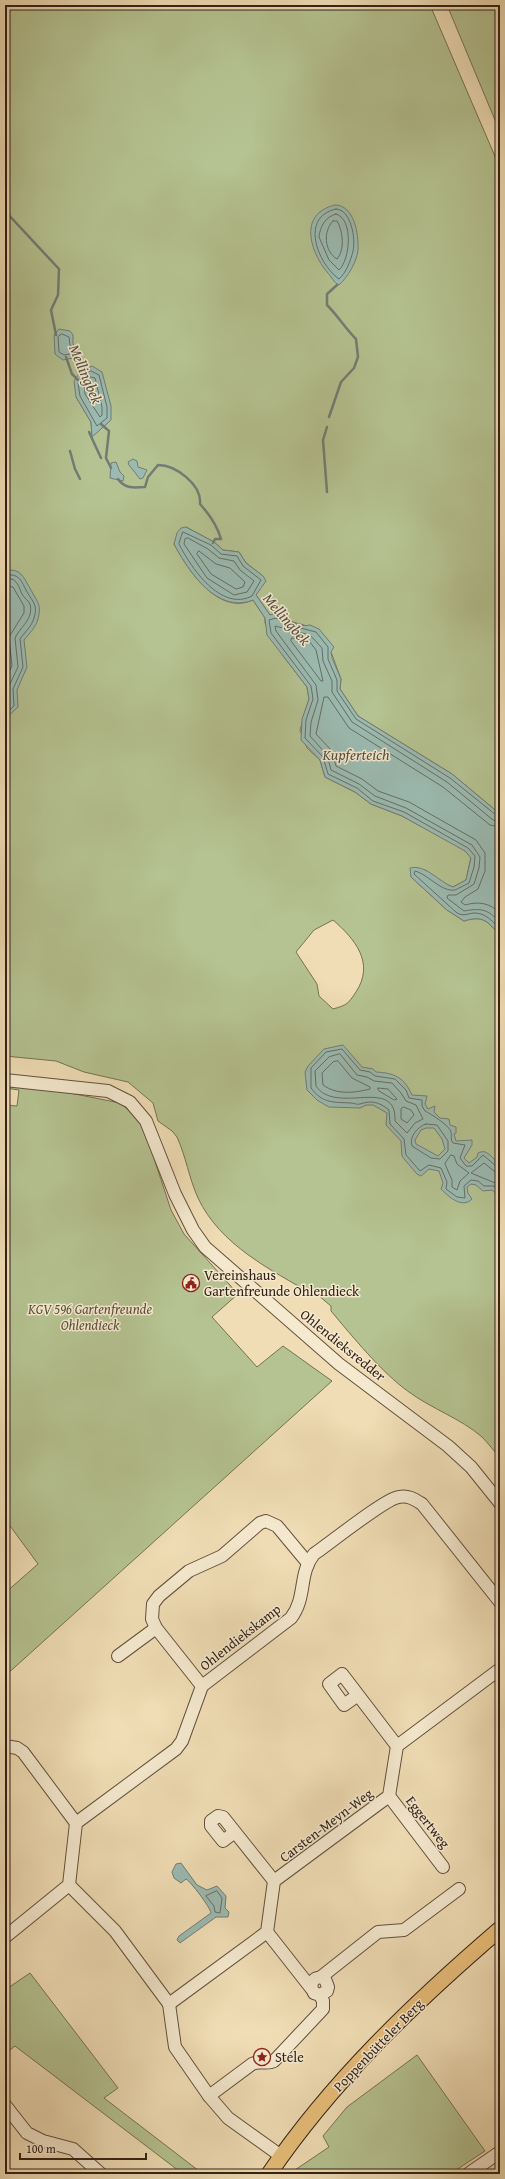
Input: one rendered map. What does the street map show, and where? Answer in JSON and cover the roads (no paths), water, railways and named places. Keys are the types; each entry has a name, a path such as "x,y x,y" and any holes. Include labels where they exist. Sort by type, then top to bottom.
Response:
{"main road":[{"name":"Poppenbütteler Berg","path":"269,2174 281,2156 333,2091 361,2060 422,1999 500,1929"}],"street":[{"name":"Ohlendieksredder","path":"5,1080 108,1091 130,1102 146,1121 175,1194 193,1230 205,1247 339,1364 448,1446 471,1467 500,1503"},
{"path":"202,1686 156,1628 152,1611 153,1604 159,1596 189,1571 222,1556 260,1523 266,1520 277,1526 308,1562 314,1554 389,1500 406,1496 414,1498 422,1504 500,1602"},
{"name":"Ohlendiekskamp","path":"76,1823 176,1749 182,1741 202,1686 291,1618 298,1608 308,1562"},
{"path":"118,1656 156,1628"},
{"path":"358,1694 397,1746 500,1669"},
{"path":"5,1746 17,1748 23,1752 76,1823 69,1885 5,1937"},
{"name":"Carsten-Meyn-Weg","path":"267,1932 274,1881 389,1796 397,1746"},
{"name":"Eggertweg","path":"389,1796 444,1867"},
{"path":"235,1832 274,1881"},
{"path":"69,1885 115,1931 169,2004 175,2047 209,2096 228,2118 281,2156"},
{"path":"315,1992 327,1991 328,1986 325,1979 321,1977 378,1932 404,1930 460,1888"},
{"path":"169,2004 267,1932 323,2001 323,2009 274,2061 270,2064 256,2062 209,2096"},
{"path":"5,2105 27,2133 43,2141 73,2149 101,2174"},
{"path":"468,2174 500,2152"}],"water":[{"path":"335,205 341,206 351,215 358,236 358,250 354,264 346,278 339,285 334,281 316,254 312,244 311,234 312,225 316,216 323,210"},
{"path":"59,329 70,331 73,335 73,344 77,350 73,358 63,360 55,354 54,335"},
{"path":"92,366 102,372 111,406 111,420 92,437 91,422 76,397 74,381 81,371"},
{"path":"133,459 137,461 138,467 147,470 143,478 140,479 129,465 128,462"},
{"path":"116,462 120,472 124,476 123,481 110,478 111,463"},
{"name":"Kupferteich","path":"186,527 214,542 223,550 239,552 246,563 263,576 266,581 256,595 270,615 277,613 297,624 306,626 310,625 319,629 334,647 331,652 341,679 340,689 358,716 452,774 500,814 500,935 484,920 470,919 464,921 447,910 411,877 410,868 416,867 427,871 453,887 466,880 471,858 465,851 402,816 371,804 355,792 325,777 320,760 301,740 302,719 309,699 307,687 267,635 265,618 253,600 240,603 228,601 216,596 196,578 174,544 177,533 181,528"},
{"path":"14,570 21,574 37,600 39,610 36,625 24,640 27,667 17,690 18,707 5,719 5,572"},
{"path":"343,1045 362,1067 398,1077 406,1084 412,1095 427,1096 425,1104 428,1109 435,1106 434,1112 440,1118 449,1119 450,1125 456,1127 456,1133 454,1134 456,1141 472,1140 472,1145 464,1158 469,1163 477,1157 478,1153 485,1152 497,1164 501,1179 500,1197 492,1190 483,1191 476,1185 471,1184 467,1187 468,1193 472,1199 464,1203 456,1201 441,1189 443,1183 439,1171 429,1169 421,1176 417,1174 405,1160 402,1156 401,1141 386,1125 387,1113 373,1105 366,1105 360,1108 329,1107 317,1100 307,1090 305,1072 308,1066 324,1049","holes":["426,1128 434,1128 442,1139 445,1149 438,1156 416,1144 415,1140 421,1130"]},
{"path":"181,1863 197,1885 207,1890 217,1886 226,1896 225,1908 229,1912 228,1917 216,1917 180,1943 177,1940 179,1936 211,1913 196,1889 186,1879 181,1883 174,1878 172,1872 176,1864"}],"waterway":[{"name":"Mellingbek","path":"5,211 59,269 58,295 51,310 56,335"},
{"path":"329,417 341,382 354,368 358,357 356,339 327,305 327,294 337,285"},
{"name":"Mellingbek","path":"66,357 72,374 78,380"},
{"name":"Mellingbek","path":"101,424 109,431 106,458 111,468"},
{"path":"327,427 323,440 327,492"},
{"path":"89,432 101,458"},
{"path":"70,451 75,469 80,479"},
{"name":"Mellingbek","path":"118,479 124,485 133,488 145,487 148,477 158,465 172,468 180,472 197,490 200,497 200,504 210,516 217,529 221,539 215,539 213,543"}],"place":[{"name":"Vereinshaus Gartenfreunde Ohlendieck","path":"191,1283"},
{"name":"Stele","path":"262,2057"}],"park label":[{"name":"KGV 596 Gartenfreunde Ohlendieck","path":"90,1318"}]}
